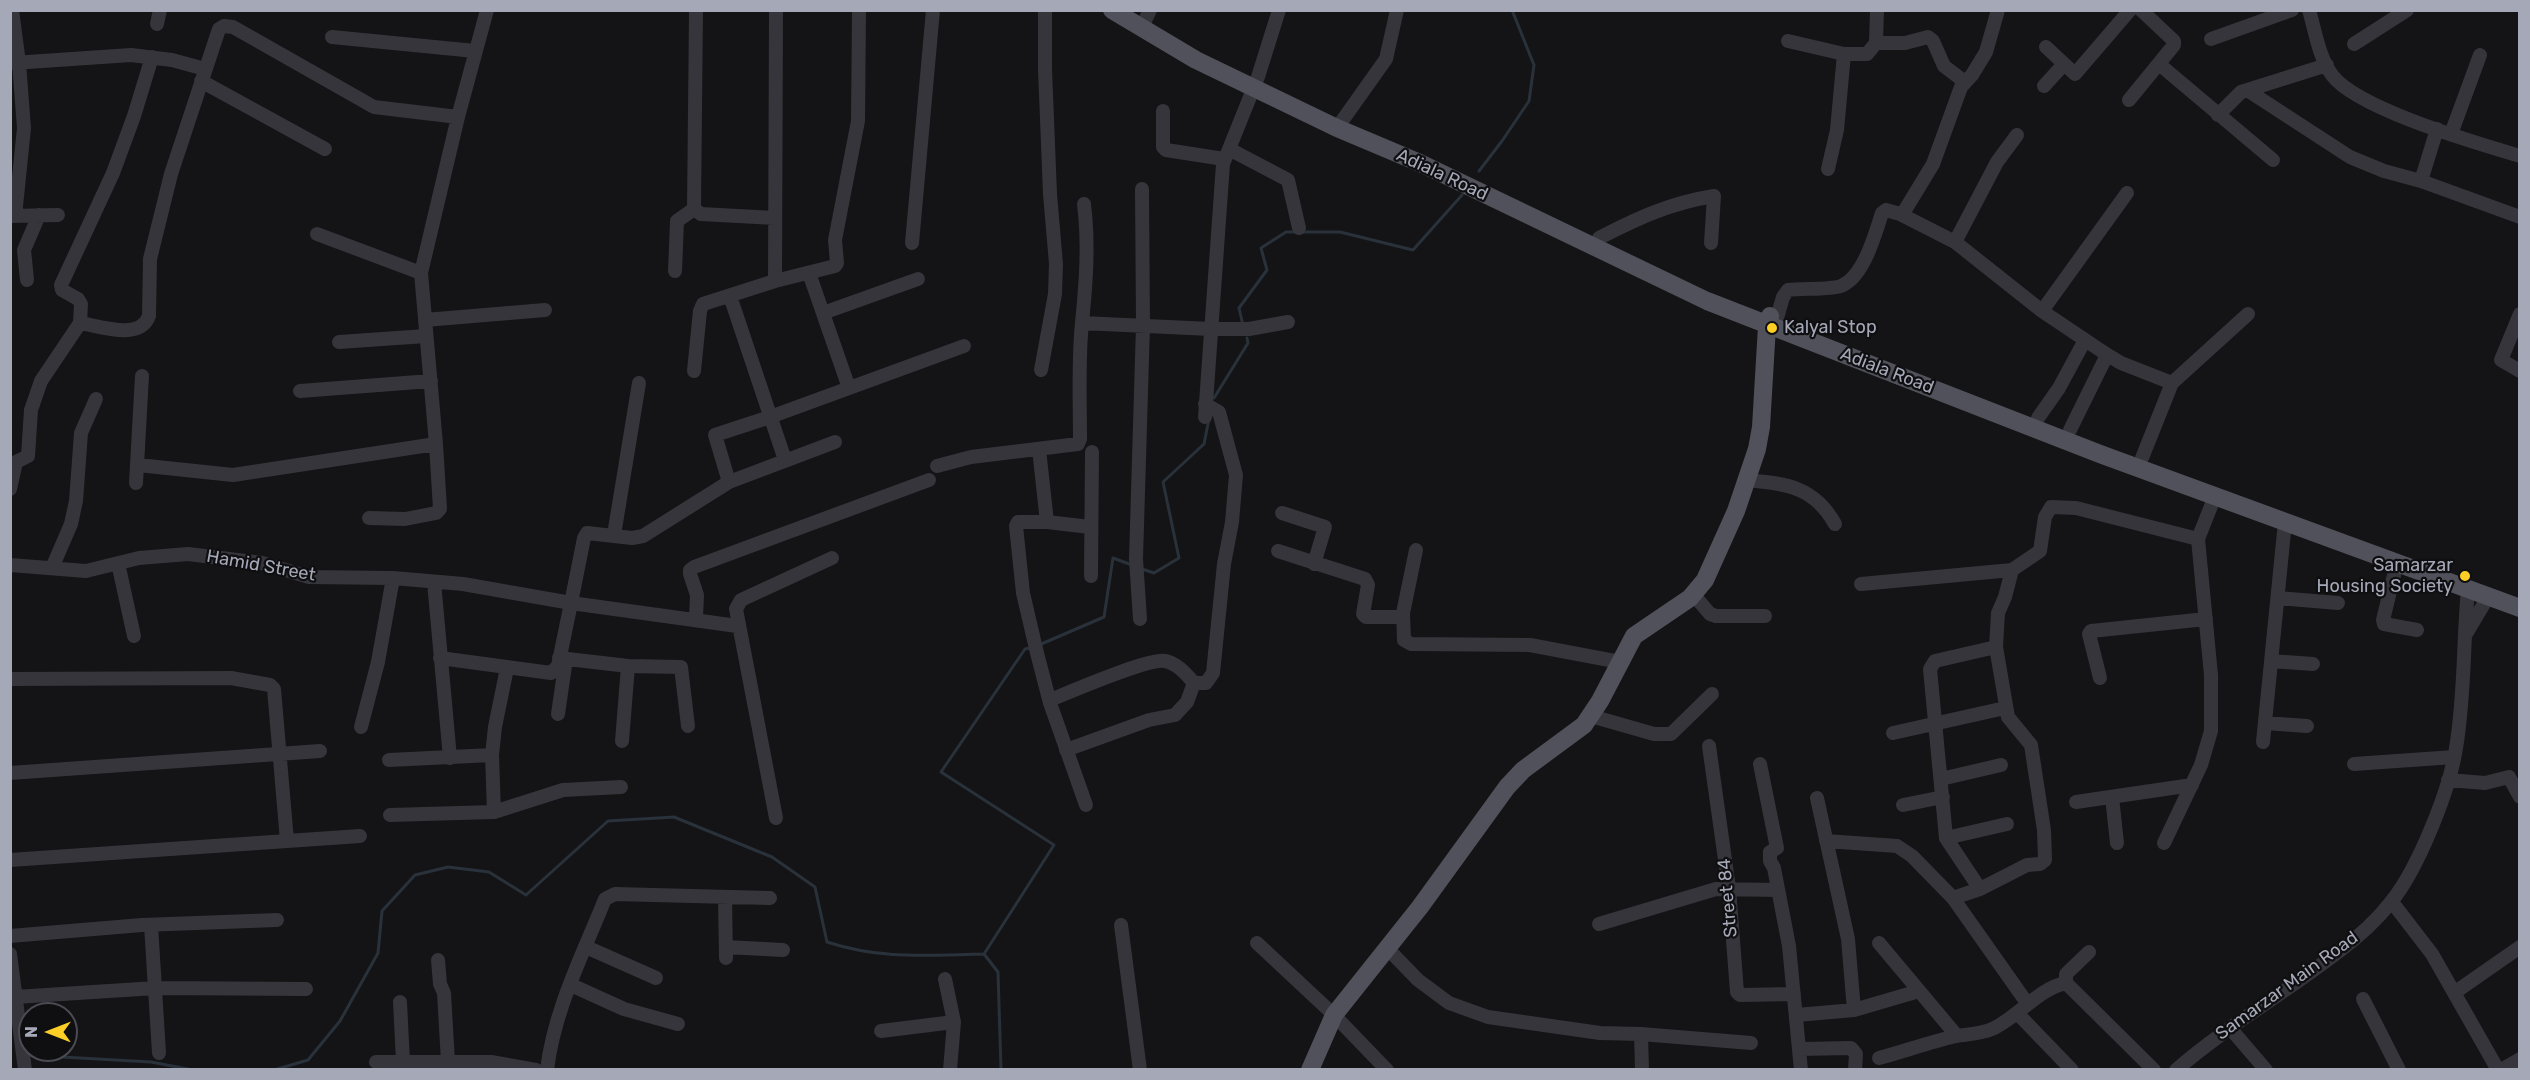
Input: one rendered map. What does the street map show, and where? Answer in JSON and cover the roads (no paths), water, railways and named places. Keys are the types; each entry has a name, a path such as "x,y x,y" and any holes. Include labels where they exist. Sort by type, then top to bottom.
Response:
{"main road":[{"name":"Adiala Road","path":"1112,10 1142,17 1196,60 1256,82 1707,301 1772,320 2520,597"},
{"name":"Adiala Road","path":"1341,123 1424,153 1772,320 2215,496 2520,608"},
{"path":"1310,1070 1335,1015 1507,787 1523,770 1570,736 1591,716 1634,636 1672,612 1705,580 1747,480 1761,427 1772,320"}],"street":[{"path":"12,10 15,63 24,128 15,167 13,216 58,215"},
{"path":"369,518 405,519 436,513 440,509 421,273 458,117 487,10"},
{"path":"694,209 696,10"},
{"path":"775,281 776,10"},
{"path":"694,371 700,311 703,304 775,281 835,266 837,263 835,240 858,121 859,10"},
{"path":"912,243 933,10"},
{"path":"1041,370 1053,304 1056,264 1049,171 1045,10"},
{"path":"1050,700 1130,669 1162,660 1171,663 1194,683 1206,683 1213,673 1236,475 1219,412 1205,410 1226,154 1256,82 1279,10"},
{"path":"1341,123 1386,59 1397,10"},
{"path":"1788,41 1844,54 1867,54 1876,43 1877,10"},
{"path":"1902,215 1933,164 1965,82 1986,52 1998,10"},
{"path":"2046,47 2075,74 2130,10"},
{"path":"2129,100 2175,41 2140,10"},
{"path":"2211,39 2258,16 2292,10"},
{"path":"2309,10 2332,75 2351,92 2404,117 2520,156"},
{"path":"2354,44 2407,10"},
{"path":"80,323 122,330 140,329 147,324 150,259 171,174 219,29 224,26 233,27 374,107 458,117"},
{"path":"332,37 475,51"},
{"path":"1876,43 1905,43 1928,37 1933,41 1944,66 1965,82"},
{"path":"1828,169 1837,130 1844,54"},
{"path":"15,63 131,55 172,60 203,75 325,149"},
{"path":"2451,134 2480,55"},
{"path":"10,489 16,462 28,456 31,410 41,381 80,323 81,304 78,299 62,290 61,285 113,173 152,57"},
{"path":"2044,86 2064,64"},
{"path":"2159,64 2272,160"},
{"path":"2218,115 2241,92 2327,65"},
{"path":"2247,90 2350,157 2384,171 2520,217"},
{"path":"1163,111 1163,147 1166,150 1226,154 1288,180 1299,228"},
{"path":"2421,182 2437,129"},
{"path":"1955,242 1997,162 2017,135"},
{"path":"1140,619 1136,559 1143,325 1142,189"},
{"path":"2042,311 2127,193"},
{"path":"1599,238 1656,210 1714,196 1712,243"},
{"path":"937,466 971,457 1078,444 1080,439 1082,323 1088,265 1088,236 1084,204"},
{"path":"694,209 701,214 775,218"},
{"path":"675,271 676,221 694,209"},
{"path":"1772,320 1788,290 1836,287 1846,283 1870,249 1884,210 1902,215 1955,242 2042,311 2107,355 2121,363 2172,382"},
{"path":"27,280 17,250 39,216"},
{"path":"317,234 421,273"},
{"path":"809,273 849,388"},
{"path":"823,313 918,279"},
{"path":"730,296 785,460"},
{"path":"425,320 545,309"},
{"path":"2142,458 2172,382 2248,314"},
{"path":"2520,314 2501,360 2520,371"},
{"path":"1082,323 1249,329 1288,322"},
{"path":"339,342 426,336"},
{"path":"2038,418 2059,388 2085,340"},
{"path":"729,482 715,435 964,346"},
{"path":"2070,430 2107,355"},
{"path":"136,483 142,376"},
{"path":"300,391 430,381"},
{"path":"614,536 639,383"},
{"path":"52,568 71,524 76,501 81,433 96,399"},
{"path":"558,714 571,603 584,538 590,532 632,538 643,536 729,482 835,442"},
{"path":"138,465 233,475 436,444"},
{"path":"1039,449 1047,522"},
{"path":"1091,576 1092,452"},
{"path":"696,618 697,595 690,574 690,570 694,567 928,480"},
{"path":"1747,480 1788,486 1806,492 1821,503 1835,524"},
{"path":"2164,843 2192,785 2207,748 2211,731 2211,675 2198,538 2215,496"},
{"path":"1861,584 2012,570 2040,551 2045,517 2051,507 2076,508 2198,538"},
{"path":"1282,513 1325,527 1314,564"},
{"path":"1086,805 1050,700 1023,593 1016,535 1018,522 1047,522 1090,528"},
{"path":"2263,742 2285,522"},
{"path":"1416,550 1403,616 1404,640 1411,644 1530,645 1620,662"},
{"path":"1278,551 1367,581 1363,614 1366,616 1403,616"},
{"name":"Hamid Street","path":"10,565 86,571 151,556 188,554 262,563 309,577 393,578 463,584 571,603 696,618 737,626"},
{"path":"776,818 737,626 736,609 741,600 832,558"},
{"path":"2397,562 2383,620 2385,624 2417,630"},
{"path":"117,563 134,636"},
{"path":"1953,898 1980,889 2027,865 2040,864 2045,860 2031,745 2008,717 1996,647 1998,613 2006,597 2012,570"},
{"path":"361,727 378,662 393,578"},
{"path":"434,582 450,758"},
{"name":"Samarzar Main Road","path":"2176,1070 2202,1048 2340,951 2392,902 2408,877 2442,801 2454,757 2462,698 2463,639 2468,589"},
{"path":"1693,594 1710,614 1716,616 1765,616"},
{"path":"2463,639 2488,597"},
{"path":"2278,598 2338,603"},
{"path":"2100,678 2089,634 2091,630 2206,619"},
{"path":"1980,889 1946,838 1930,669 1935,661 1996,647"},
{"path":"440,658 507,669 551,673 556,670 563,658"},
{"path":"563,658 628,666 681,667 688,726"},
{"path":"2271,661 2313,664"},
{"path":"622,741 628,666"},
{"path":"494,812 492,754 507,669"},
{"path":"10,679 231,678 270,685 274,689 287,841"},
{"path":"1066,750 1149,720 1174,715 1187,702 1194,683"},
{"path":"1591,716 1654,734 1671,734 1712,694"},
{"path":"1893,733 2005,708"},
{"path":"2265,723 2307,726"},
{"name":"Street 84","path":"1709,746 1729,888 1737,992 1740,995 1794,994"},
{"path":"10,773 320,751"},
{"path":"389,760 492,754"},
{"path":"2354,764 2454,757"},
{"path":"1760,764 1777,848 1770,852 1769,856 1789,946 1801,1070"},
{"path":"1941,779 2001,765"},
{"path":"2448,780 2485,783 2510,777 2520,797"},
{"path":"2076,802 2192,785"},
{"path":"390,815 494,812 563,790 621,787"},
{"path":"1903,805 1943,797"},
{"path":"2112,797 2117,843"},
{"path":"1817,798 1848,939 1854,1010"},
{"path":"1946,838 2007,824"},
{"path":"10,860 360,836"},
{"path":"1826,841 1897,846 1912,856 1953,898 2022,1009 2072,1070"},
{"path":"1599,924 1716,889 1778,890"},
{"path":"547,1070 550,1045 605,899 615,894 770,898"},
{"path":"725,897 726,953 783,950"},
{"path":"2392,902 2432,954 2499,1070 2520,1059"},
{"path":"10,936 151,925 277,920"},
{"path":"151,925 159,1053"},
{"path":"1121,925 1140,1070"},
{"path":"1879,942 1957,1036"},
{"path":"1257,943 1335,1015 1387,1070"},
{"path":"586,947 657,978"},
{"path":"2454,993 2520,947"},
{"path":"1387,948 1418,980 1449,1003 1488,1017 1600,1033 1751,1043"},
{"path":"2089,952 2066,974 2066,982 2154,1070"},
{"path":"10,954 14,1000 25,1070"},
{"path":"438,960 440,984 444,993 448,1062"},
{"path":"945,979 954,1022 950,1070"},
{"path":"1879,1058 1957,1036 1991,1030 2053,986 2066,982"},
{"path":"571,985 624,1009 678,1024"},
{"path":"14,1000 156,988 306,989"},
{"path":"1797,1015 1854,1010 1919,991"},
{"path":"2363,999 2399,1070"},
{"path":"400,1002 403,1062"},
{"path":"881,1031 954,1022"},
{"path":"2230,1028 2266,1070"},
{"path":"1641,1034 1642,1070"},
{"path":"1800,1049 1851,1048 1856,1054 1855,1070"},
{"path":"376,1062 448,1062 536,1070"}],"waterway":[{"path":"1479,171 1529,101 1534,65 1512,10"},
{"path":"1242,321 1239,308 1267,270 1261,248 1286,232 1340,232 1413,250 1462,195"},
{"path":"1214,398 1248,343 1247,338"},
{"path":"1142,569 1154,573 1179,558 1163,482 1204,444 1209,419"},
{"path":"1039,645 1104,617 1113,558 1132,565"},
{"path":"984,954 1054,845 941,772 1025,649 1030,648"},
{"path":"274,1070 308,1060 340,1021 378,953 382,911 415,875 448,867 489,872 526,895 608,821 674,817 772,857 815,887 827,942 847,948 886,954 984,954 998,972 1001,1070"},
{"path":"78,1058 151,1062 193,1070"}],"place":[{"name":"Kalyal Stop","path":"1772,328"},
{"name":"Samarzar Housing Society","path":"2465,576"}]}
